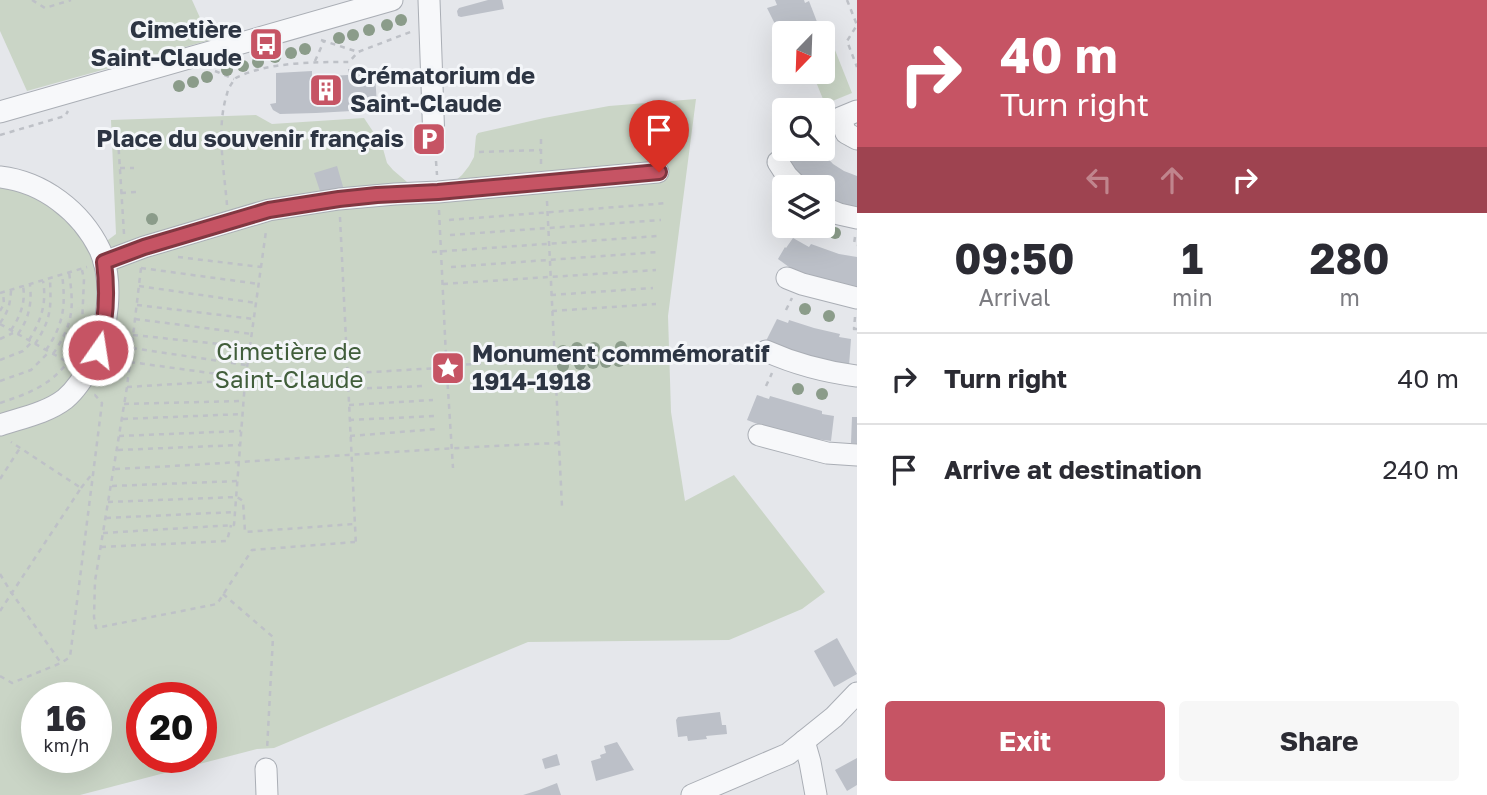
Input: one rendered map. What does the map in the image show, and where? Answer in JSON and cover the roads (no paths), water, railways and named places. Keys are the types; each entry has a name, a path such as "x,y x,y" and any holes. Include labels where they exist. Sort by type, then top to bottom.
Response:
{"street":[{"path":"0,112 392,0"},
{"path":"429,0 434,142"},
{"path":"857,111 840,118 846,133 857,139"},
{"path":"778,162 787,175"},
{"path":"104,262 143,258 228,222 269,210 339,199 659,172"},
{"path":"0,177 29,184 63,204 79,218 100,250 107,287 107,309 98,350 73,365 65,398 3,432"},
{"path":"835,212 856,228"},
{"path":"787,278 814,287 856,308"},
{"path":"766,351 782,359 824,371 857,376"},
{"path":"759,435 827,453 844,462"},
{"path":"692,795 788,754 834,717 857,693"},
{"path":"804,741 816,795"},
{"path":"266,769 267,795"}],"place":[{"name":"Cimetière Saint-Claude","path":"266,44"},
{"name":"Crématorium de Saint-Claude","path":"326,90"},
{"name":"Place du souvenir français","path":"429,139"},
{"name":"Monument commémoratif 1914-1918","path":"448,368"}],"park label":[{"name":"Cimetière de Saint-Claude","path":"289,366"}]}
